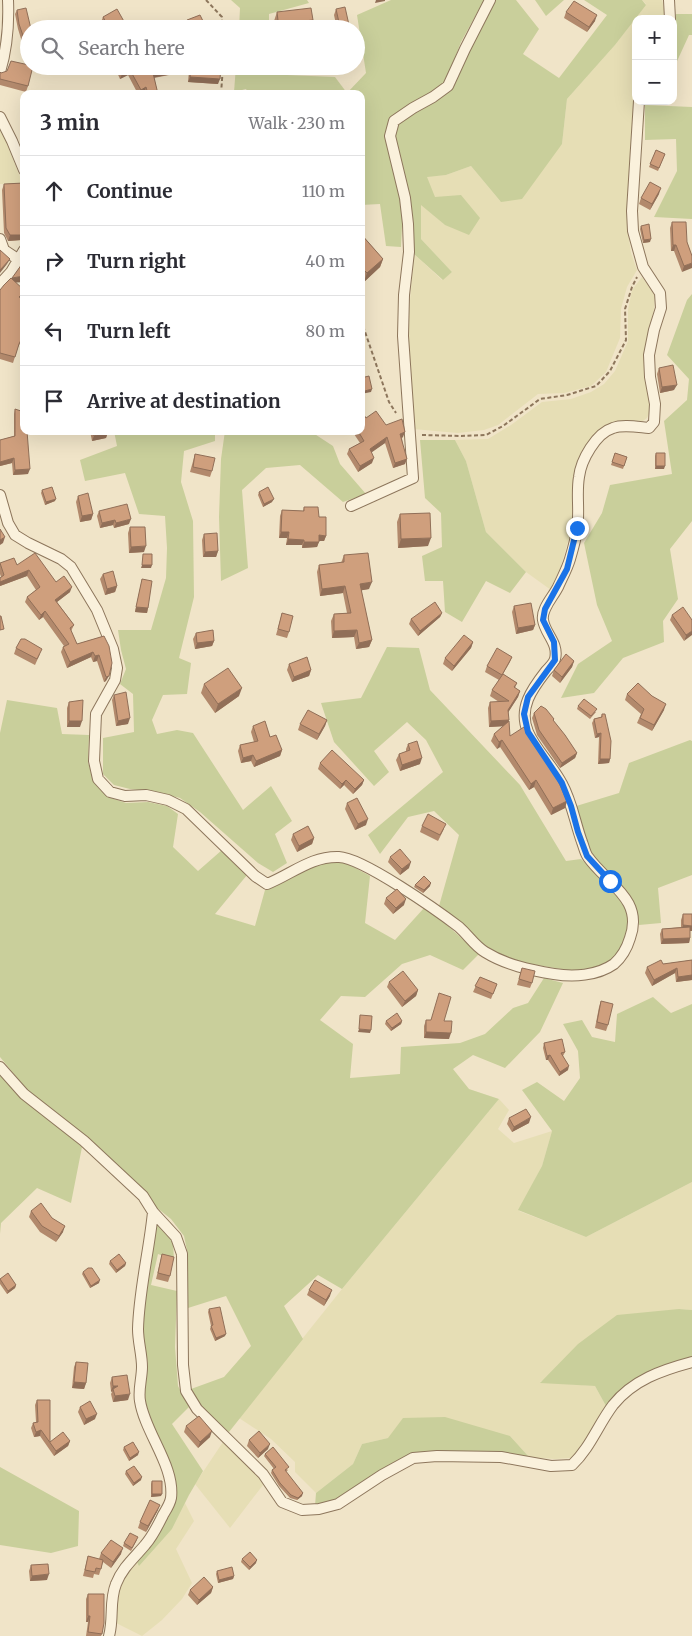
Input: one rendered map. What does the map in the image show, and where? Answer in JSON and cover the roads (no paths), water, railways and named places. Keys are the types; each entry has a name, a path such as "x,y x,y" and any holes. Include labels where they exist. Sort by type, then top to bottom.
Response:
{"street":[{"path":"0,72 9,22 8,0"},
{"path":"351,506 413,478 403,336 404,295 409,252 408,224 405,198 390,136 394,121 413,108 433,98 448,86 490,0"},
{"path":"669,0 670,15"},
{"path":"0,495 8,524 15,535 61,559 72,567 98,610 106,628 117,668 115,680 96,714 94,761 98,779 110,792 125,796 146,795 168,800 186,809 256,876 267,884 280,879 299,867 322,858 343,857 386,878 442,914 483,951 500,960 524,968 565,976 594,974 614,964 626,950 633,929 632,909 624,896 587,856 562,783 528,732 524,714 528,697 555,660 554,642 543,620 545,609 567,569 574,546 577,528 579,476 586,457 595,441 606,431 616,426 649,428 654,422 655,404 650,377 649,355 661,308 660,293 643,267 633,231 632,211 639,105"},
{"path":"0,117 20,160"},
{"path":"0,239 4,250 20,255"},
{"path":"0,284 20,256"},
{"path":"0,1067 24,1094 84,1141 143,1196 153,1212 176,1237 182,1254 183,1366 186,1391 197,1409 263,1474 282,1502 302,1510 319,1510 338,1504 382,1475 413,1458 436,1456 502,1458 551,1466 572,1465 580,1457 613,1405 634,1384 659,1372 692,1362"},
{"path":"109,1636 112,1614 111,1600 116,1583 129,1562 147,1543 159,1524 170,1500 171,1485 166,1465 146,1422 139,1399 142,1355 138,1332 153,1212"}]}
